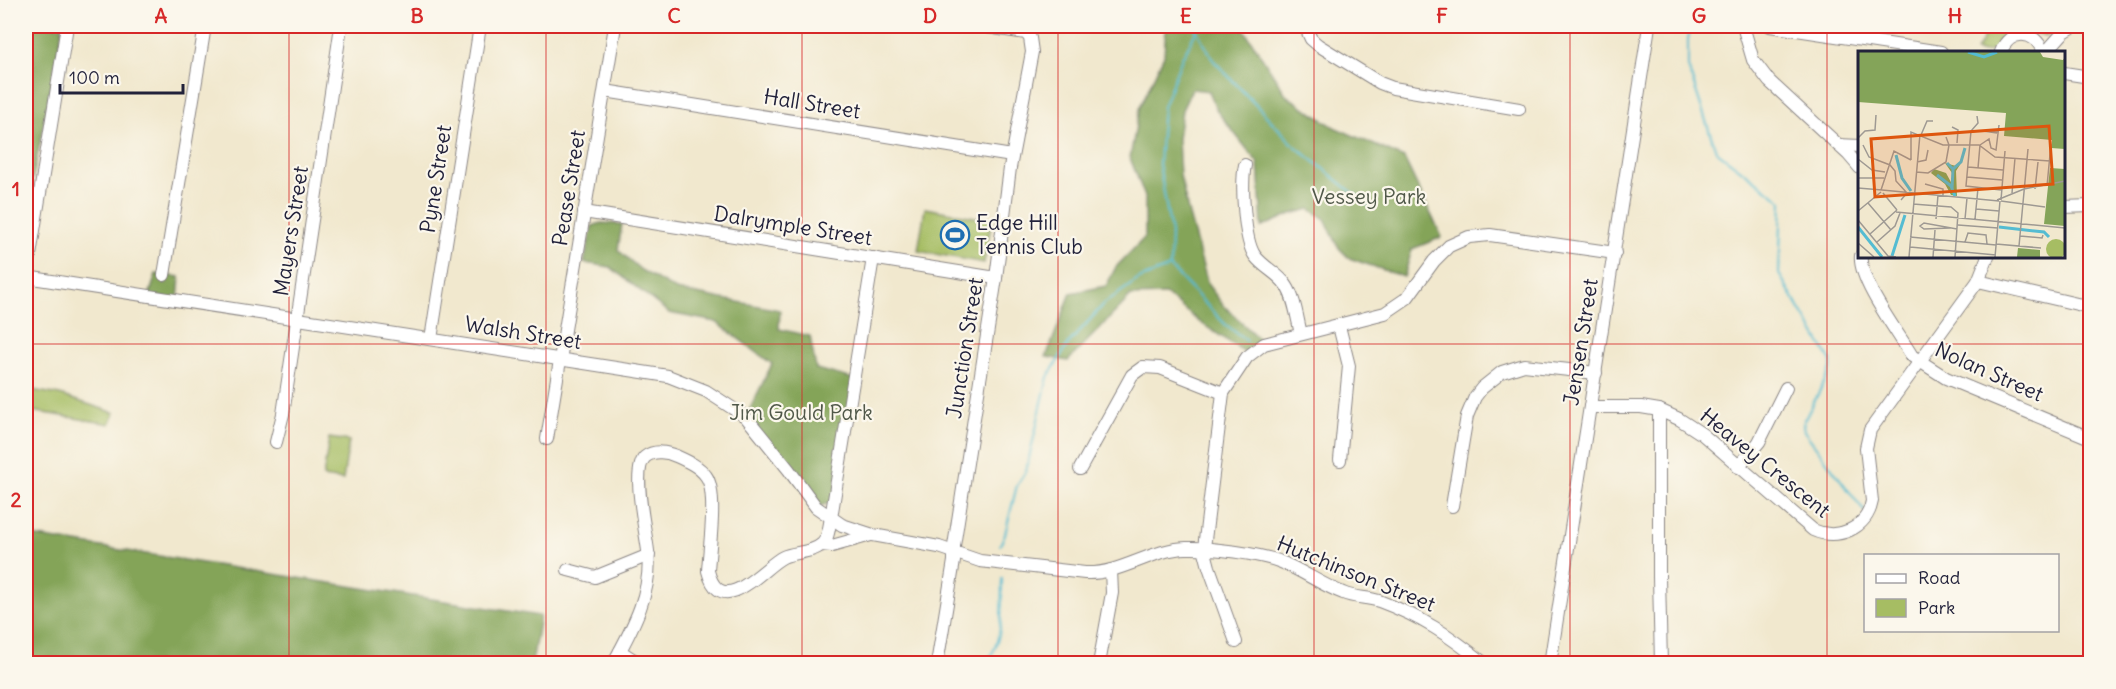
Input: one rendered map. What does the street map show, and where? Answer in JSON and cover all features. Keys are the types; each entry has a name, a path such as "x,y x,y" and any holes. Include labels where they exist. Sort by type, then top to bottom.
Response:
{"street":[{"path":"26,279 31,212 67,26"},
{"path":"164,275 205,26"},
{"name":"Mayers Street","path":"276,442 281,423 341,26"},
{"name":"Pyne Street","path":"431,339 480,26"},
{"name":"Pease Street","path":"548,439 615,26"},
{"name":"Junction Street","path":"937,663 996,278 1012,156 1032,52 1030,38 1020,32 981,26"},
{"path":"1305,26 1311,39 1318,45 1380,83 1393,88 1520,109"},
{"name":"Jensen Street","path":"1550,663 1649,26"},
{"path":"1743,26 1753,60 1758,68 1858,166"},
{"path":"1770,26 1934,51"},
{"path":"2002,48 2010,26"},
{"path":"2002,48 2020,35 2051,38 2069,29"},
{"path":"2046,51 2069,29"},
{"path":"2027,34 2044,51"},
{"path":"2065,73 2091,77"},
{"name":"Hall Street","path":"605,91 1012,156"},
{"path":"1838,145 1858,146"},
{"path":"1245,165 1242,185 1250,247 1260,262 1287,286 1301,334"},
{"path":"2065,207 2091,206"},
{"name":"Dalrymple Street","path":"584,212 996,278"},
{"path":"1236,642 1204,548 1223,393 1247,357 1264,344 1373,317 1397,306 1407,298 1441,252 1458,240 1490,234 1615,253"},
{"path":"822,545 826,539 831,518 873,258"},
{"name":"Nolan Street","path":"1861,258 1861,269 1868,283 1912,356 1920,363 1946,378 2091,438"},
{"name":"Heavey Crescent","path":"1590,407 1625,406 1659,410 1679,419 1702,434 1813,530 1822,535 1830,535 1852,529 1867,516 1872,501 1866,448 1870,430 1978,281 1987,258"},
{"name":"Walsh Street","path":"26,279 297,318 668,376 706,391 746,417 816,507 831,518 852,529 873,535 926,543 954,552"},
{"path":"1978,281 2091,307"},
{"path":"1339,326 1349,366 1340,460"},
{"path":"1452,506 1467,416 1470,406 1482,388 1502,372 1524,365 1596,373"},
{"path":"1080,469 1132,375 1143,367 1160,368 1223,393"},
{"path":"1738,467 1759,442 1786,388"},
{"path":"1659,410 1661,663"},
{"path":"613,663 646,592 649,576 639,473 643,459 652,453 673,454 704,473 710,483 713,496 708,571 710,579 719,589 730,591 745,587 782,557 822,545 832,546 873,535"},
{"name":"Hutchinson Street","path":"954,552 980,561 1085,573 1102,573 1175,548 1204,548 1269,558 1344,594 1380,602 1430,624 1485,663"},
{"path":"568,570 594,577 634,563 648,555"},
{"path":"1099,663 1112,593 1111,570"},
{"path":"620,651 640,663"}],"green space":[{"path":"26,26 63,26 30,193 26,197"},
{"name":"Vessey Park","path":"1166,26 1242,26 1287,96 1334,127 1404,158 1442,237 1412,249 1404,277 1349,258 1339,248 1325,219 1310,209 1291,214 1262,227 1258,163 1217,111 1209,91 1192,89 1182,110 1178,139 1180,175 1208,285 1223,305 1264,344 1249,355 1198,321 1167,295 1131,296 1068,361 1046,357 1071,293 1106,286 1116,267 1145,237 1145,197 1130,158 1139,109 1164,55"},
{"path":"1983,26 2008,26 2005,38 1998,47 1989,51 1976,51 1987,32"},
{"path":"2024,26 2060,26 2063,28 2045,37 2027,30"},
{"name":"Edge Hill Tennis Club","path":"925,208 992,220 984,263 918,251"},
{"name":"Jim Gould Park","path":"601,223 622,224 618,250 641,270 676,290 780,310 779,329 810,336 816,369 854,379 834,502 816,507 746,417 772,364 716,322 669,313 610,267 584,263 592,226"},
{"path":"156,274 180,277 178,300 149,296"},
{"path":"26,389 60,395 115,413 110,424 26,410"},
{"path":"329,438 349,441 343,480 323,477"},
{"path":"26,535 540,616 532,663 26,663"}],"waterway":[{"path":"1194,26 1214,61 1295,146 1368,205"},
{"path":"1691,26 1688,39 1688,67 1716,151 1782,201 1779,274 1831,361 1831,369 1804,421 1804,431 1864,511"},
{"path":"1197,30 1182,58 1163,107 1159,164 1171,233 1170,267 1226,325 1247,341"},
{"path":"1000,545 1005,534 1017,485 1026,471 1048,377 1068,344 1105,303 1139,279 1170,267"},
{"path":"985,664 996,645 999,634 1002,578"}],"place":[{"name":"Edge Hill Tennis Club","path":"955,235"}]}
